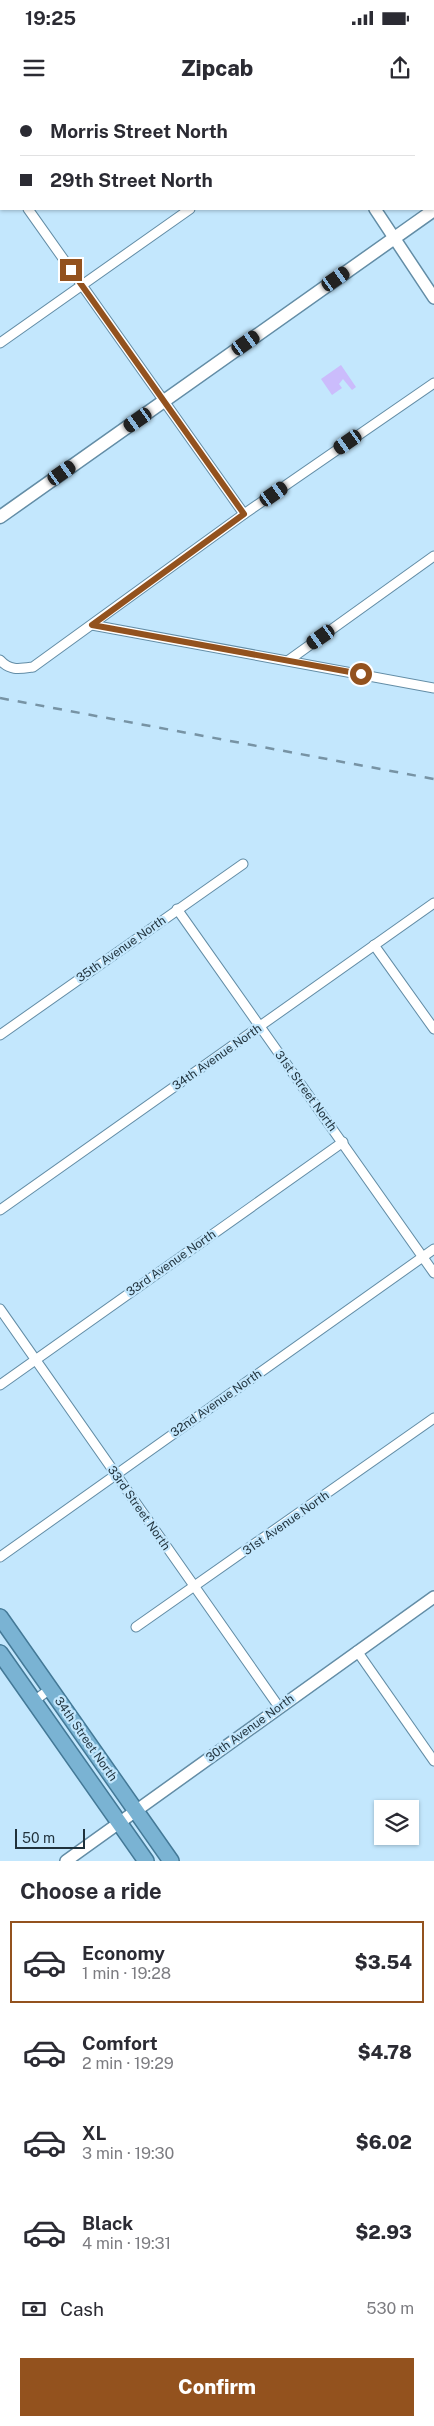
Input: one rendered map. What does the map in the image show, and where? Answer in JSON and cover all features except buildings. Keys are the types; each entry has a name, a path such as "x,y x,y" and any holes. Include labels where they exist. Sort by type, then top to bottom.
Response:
{"highway":[{"name":"34th Street North","path":"0,1618 171,1861"},
{"name":"34th Street North","path":"0,1653 146,1861"}],"main road":[{"path":"0,516 434,210"}],"street":[{"path":"29,210 244,514"},
{"path":"0,344 189,210"},
{"path":"376,210 434,298"},
{"path":"0,660 5,666 16,670 33,667 244,514 434,383"},
{"path":"289,660 434,556"},
{"path":"92,625 434,688"},
{"name":"35th Avenue North","path":"0,1035 243,864"},
{"name":"34th Avenue North","path":"0,1210 434,903"},
{"name":"31st Street North","path":"177,909 434,1273"},
{"path":"374,945 434,1029"},
{"name":"33rd Avenue North","path":"0,1384 343,1142"},
{"name":"32nd Avenue North","path":"0,1557 434,1249"},
{"name":"33rd Street North","path":"0,1309 278,1707"},
{"name":"31st Avenue North","path":"136,1627 434,1418"},
{"name":"30th Avenue North","path":"66,1861 434,1596"},
{"path":"357,1651 434,1761"},
{"path":"34,1701 50,1689"}],"shaded area":[{"path":"341,365 356,387 352,390 343,379 339,384 342,388 332,395 321,379"}],"railway":[{"path":"0,698 434,779"}],"route":[{"path":"71,270 244,514 92,625 361,674"}]}
